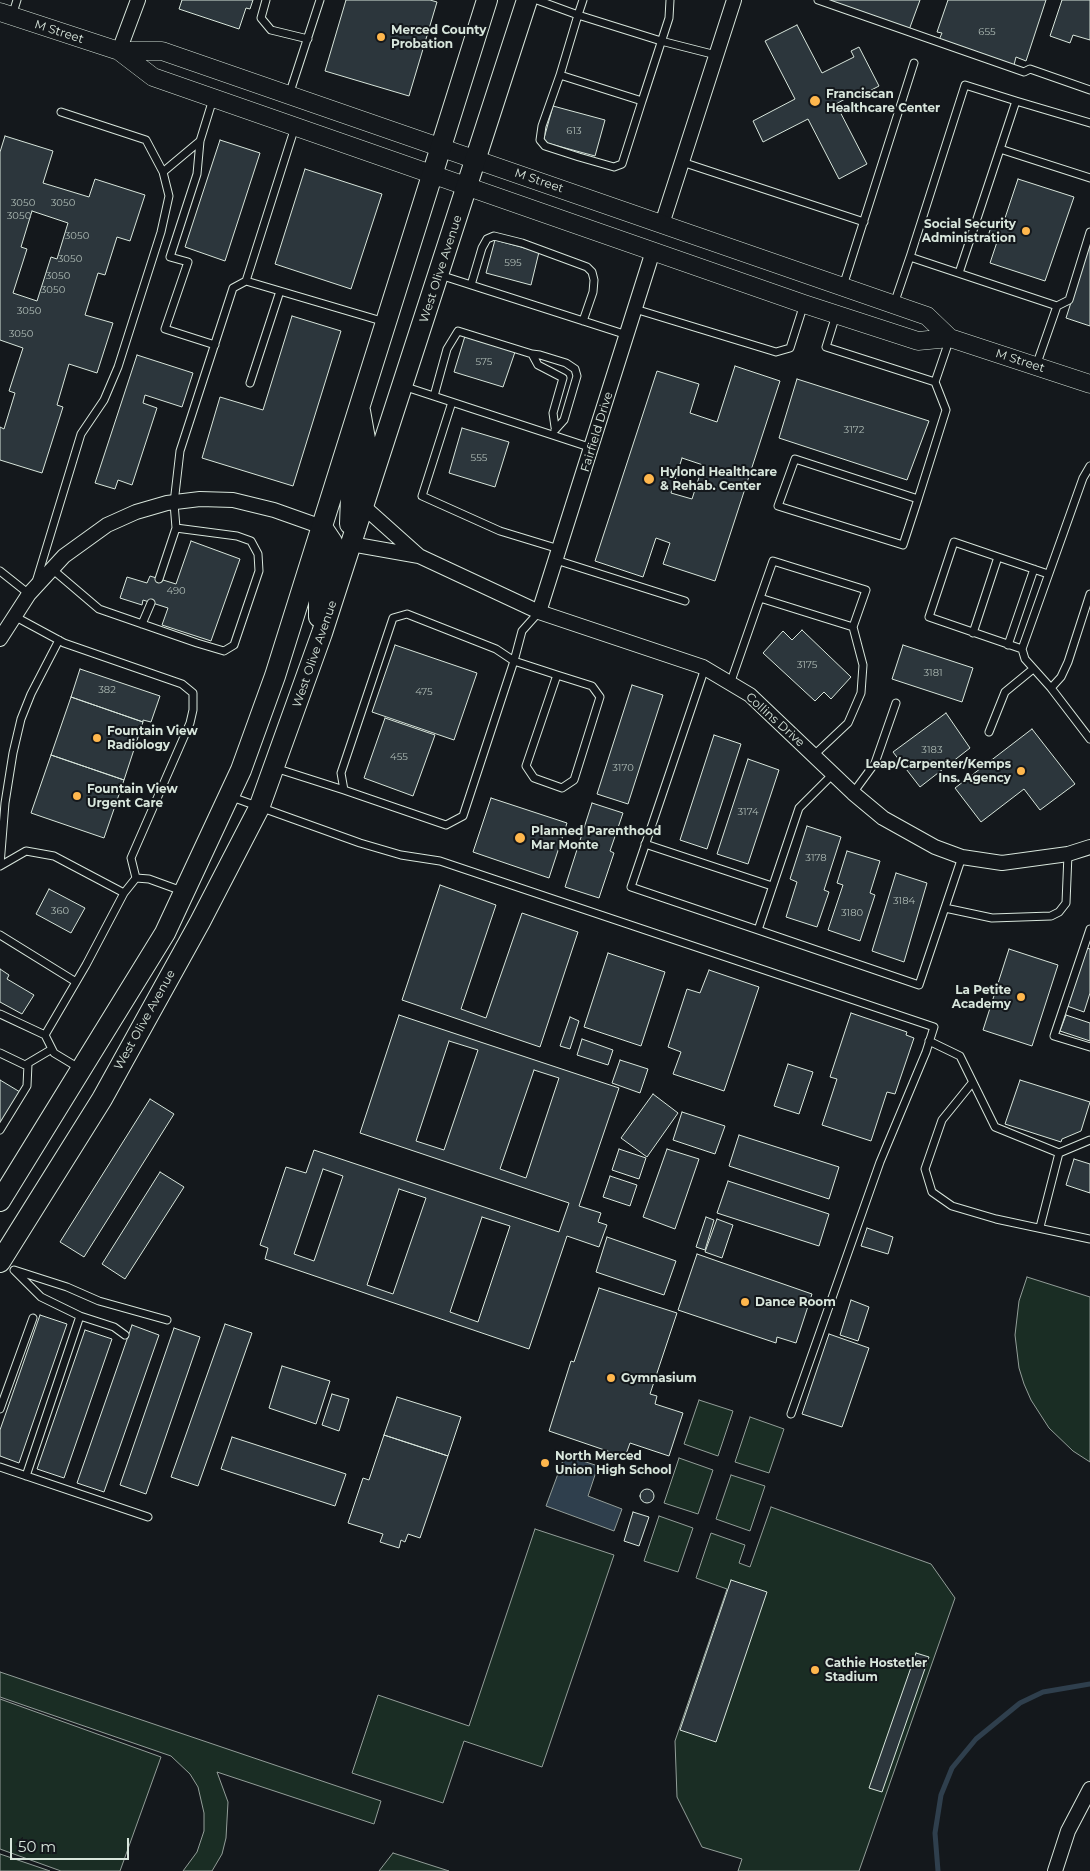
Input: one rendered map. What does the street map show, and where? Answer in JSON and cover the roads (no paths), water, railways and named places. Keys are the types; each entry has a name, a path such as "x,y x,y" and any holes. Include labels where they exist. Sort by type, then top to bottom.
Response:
{"main road":[{"path":"0,1200 164,933 229,796 275,676 487,0"},
{"name":"West Olive Avenue","path":"4,1264 102,1099 200,922 259,808 322,633 527,0"},
{"path":"351,544 349,512 364,453 359,406"},
{"path":"322,527 332,542 333,551 319,597 318,612 322,633"}],"street":[{"path":"119,51 138,0"},
{"path":"662,224 734,0"},
{"name":"M Street","path":"10,9 119,51 153,77 804,304 918,341 950,338 1090,384"},
{"name":"M Street","path":"119,51 162,51 477,159 927,316 950,338"},
{"name":"Fairfield Drive","path":"539,612 654,251"},
{"path":"0,639 32,591 80,542 107,525 136,512 200,499 233,500 274,510 322,527"},
{"name":"Collins Drive","path":"363,506 419,556"},
{"name":"Collins Drive","path":"351,544 419,556 539,612 706,668 750,695 853,793 883,818 903,831 962,857 1002,863 1068,854 1090,847"},
{"path":"1055,1871 1068,1831 1090,1789"}],"lane":[{"path":"266,0 261,18 271,30 308,39"},
{"path":"289,96 320,0"},
{"path":"537,0 661,41 716,55"},
{"path":"583,0 545,117 540,140 545,146 614,167 622,164 669,18 670,0"},
{"path":"818,0 1024,72 1030,69 1090,90"},
{"path":"843,286 914,63"},
{"path":"560,75 642,101"},
{"path":"894,304 965,85 1090,123"},
{"path":"213,97 200,141 197,174 170,257 188,262 165,329 215,345"},
{"path":"959,273 1016,101"},
{"path":"0,571 32,591 81,434 104,400 118,367 161,232 168,196 163,172 146,140 61,112"},
{"path":"159,579 176,528 174,503 180,451 233,288 246,281 296,126"},
{"path":"163,172 200,141"},
{"path":"1000,149 1090,178"},
{"path":"682,162 864,222"},
{"path":"1036,366 1057,306 1069,300 1090,232"},
{"path":"471,285 482,248 487,239 494,236 522,243 587,267 592,272 594,280 593,292 583,321"},
{"path":"910,257 1057,306"},
{"path":"439,275 627,335"},
{"path":"246,281 386,322"},
{"path":"250,383 280,291"},
{"path":"635,309 776,352 790,348 804,304"},
{"path":"836,315 826,347 936,382"},
{"path":"434,396 447,349 458,330 532,354 540,354 575,369 577,376 564,420 555,427"},
{"path":"918,499 795,459 778,506 903,545 918,499 946,410 936,382 950,338"},
{"path":"532,354 538,365 563,378 553,413 555,427 553,435"},
{"path":"403,386 592,448"},
{"path":"452,402 422,496 557,555 685,601"},
{"path":"1090,466 1083,478 1022,649 1033,669 1051,688 1090,739"},
{"path":"52,569 99,609 224,650 234,645 260,571 258,554 251,541 237,536 176,528"},
{"path":"1022,649 929,617 944,570 954,542 1048,574"},
{"path":"973,633 998,557"},
{"path":"730,684 773,561 866,590 853,627 864,665 860,693 848,723 813,756"},
{"path":"1008,645 1034,569"},
{"path":"1051,688 1061,677 1070,656 1090,594"},
{"path":"760,598 853,627"},
{"path":"142,624 151,602"},
{"path":"274,768 446,825 464,816 522,631 539,612"},
{"path":"344,790 341,773 393,618 407,614 496,649 514,661 592,686 600,697 574,780 562,788 534,778 526,766 557,675"},
{"path":"14,616 59,640 182,684 193,692 193,710 190,723 130,858 136,878"},
{"path":"0,866 5,803 13,753 21,720 31,694 59,640"},
{"path":"706,668 631,887 919,985 962,857"},
{"path":"989,732 1005,692 1033,669"},
{"path":"853,793 875,763 896,703"},
{"path":"758,930 799,808 833,774"},
{"path":"229,796 360,843 401,855 440,861 934,1027 880,1162 834,1298 791,1414"},
{"path":"646,844 772,886"},
{"path":"0,866 26,851 54,856 124,893"},
{"path":"945,908 992,918 1051,916 1059,912 1066,903 1068,854"},
{"path":"136,878 149,879 184,892"},
{"path":"45,1035 124,893 136,878"},
{"path":"1090,929 1054,1036 1090,1047"},
{"path":"0,935 76,982"},
{"path":"0,1014 45,1035 54,1053 82,1069"},
{"path":"929,1041 960,1056 995,1128 1059,1152 1090,1140"},
{"path":"0,1053 21,1065 28,1064 52,1049"},
{"path":"0,1130 27,1086 28,1064"},
{"path":"972,1083 942,1120 925,1169 932,1192 952,1206 996,1219 1090,1239"},
{"path":"1040,1227 1059,1152"},
{"path":"4,1264 41,1297 80,1316 114,1326 125,1335"},
{"path":"4,1264 99,1301 167,1320"},
{"path":"26,1476 80,1316"},
{"path":"0,1409 34,1318"},
{"path":"0,1467 148,1517"}],"water":[{"path":"565,1455 598,1466 588,1496 622,1509 614,1531 546,1506"}],"waterway":[{"path":"938,1871 935,1833 941,1795 952,1768 976,1739 1020,1703 1043,1692 1090,1684"}],"place":[{"name":"Merced County Probation","path":"381,37"},
{"name":"Franciscan Healthcare Center","path":"815,101"},
{"name":"Social Security Administration","path":"1026,231"},
{"name":"Hylond Healthcare & Rehab. Center","path":"649,479"},
{"name":"Fountain View Radiology","path":"97,738"},
{"name":"Leap/Carpenter/Kemps Ins. Agency","path":"1021,771"},
{"name":"Fountain View Urgent Care","path":"77,796"},
{"name":"Planned Parenthood Mar Monte","path":"520,838"},
{"name":"La Petite Academy","path":"1021,997"},
{"name":"Dance Room","path":"745,1302"},
{"name":"Gymnasium","path":"611,1378"},
{"name":"North Merced Union High School","path":"545,1463"},
{"name":"Cathie Hostetler Stadium","path":"815,1670"}]}
